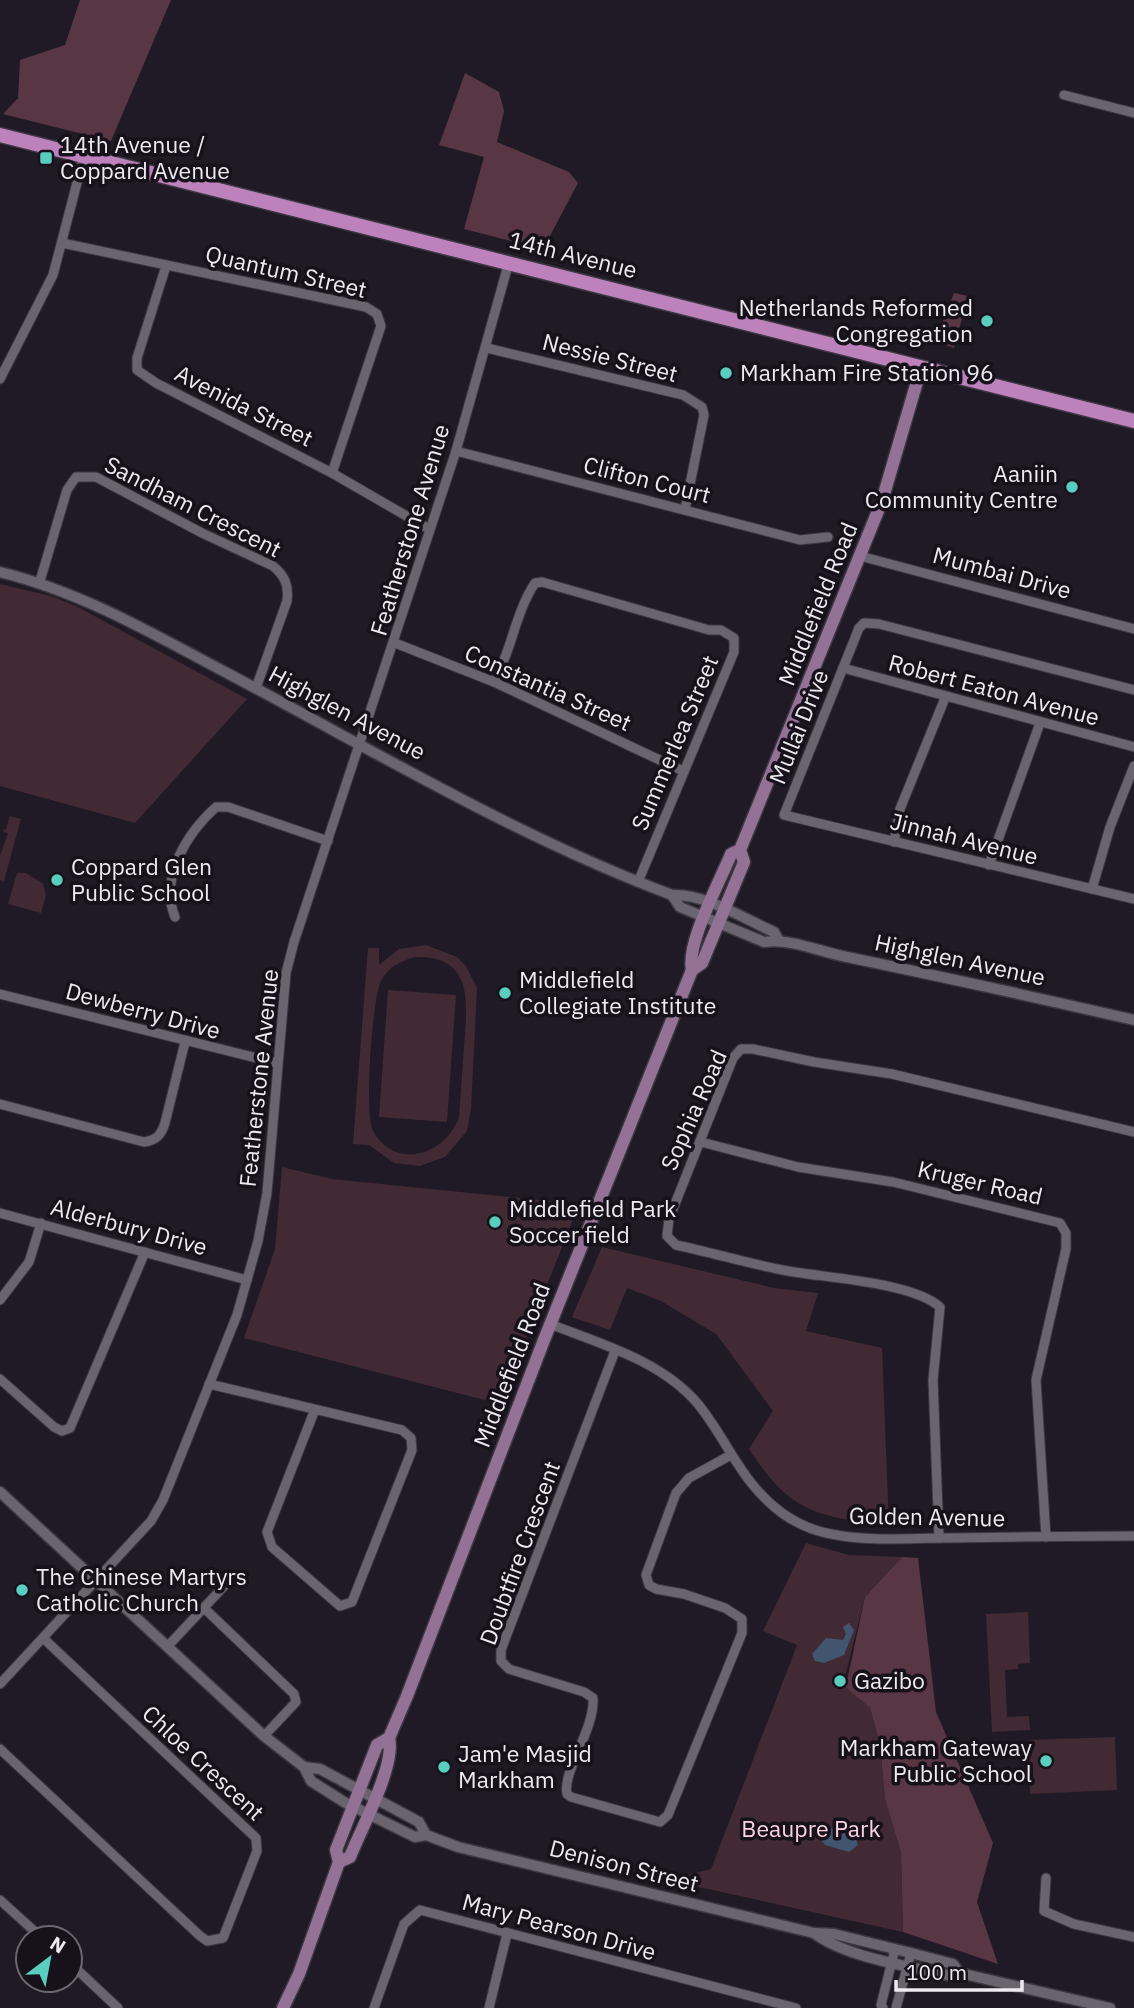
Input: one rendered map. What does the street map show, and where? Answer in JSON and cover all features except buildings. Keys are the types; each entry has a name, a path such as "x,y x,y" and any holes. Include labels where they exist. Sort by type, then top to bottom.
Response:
{"main road":[{"name":"14th Avenue","path":"0,135 1134,421"},
{"name":"Middlefield Road","path":"711,921 723,910 744,862 740,850 882,500 921,368"},
{"name":"Middlefield Road","path":"339,1862 350,1857 368,1814 392,1750 389,1738 550,1324 692,970 702,963 711,921 711,904 731,854 740,850"},
{"name":"Middlefield Road","path":"282,2008 299,1974 339,1862 336,1850 377,1745 389,1738"}],"street":[{"path":"1064,95 1134,113"},
{"path":"0,379 47,291 84,156"},
{"name":"Quantum Street","path":"62,243 366,307 377,314 381,326 359,401 332,473"},
{"name":"Featherstone Avenue","path":"0,1684 151,1521 209,1384 247,1280 267,1193 286,973 456,451 509,262"},
{"name":"Avenida Street","path":"166,266 137,358 137,370 156,383 332,473 429,529"},
{"name":"Nessie Street","path":"487,348 661,388 694,401 704,415 685,509"},
{"name":"Clifton Court","path":"456,451 800,540 828,537"},
{"name":"Sandham Crescent","path":"40,582 67,491 76,477 96,477 281,573 288,586 287,601 256,688"},
{"name":"Mumbai Drive","path":"860,556 1134,629"},
{"name":"Highglen Avenue","path":"0,572 40,582 113,613 530,834 638,882 672,895 684,894 711,904 774,932 778,939"},
{"name":"Summerlea Street","path":"494,682 511,643 522,605 535,583 561,585 636,610 709,630 721,630 734,638 734,652 638,882"},
{"name":"Mullai Drive","path":"784,815 859,628 864,623 1134,691"},
{"name":"Constantia Street","path":"395,643 494,682 683,771"},
{"name":"Robert Eaton Avenue","path":"843,668 945,698 1134,747"},
{"path":"894,842 900,808 945,698"},
{"path":"989,865 1040,723"},
{"path":"1092,889 1110,827 1134,766"},
{"path":"174,916 169,902 176,862 193,833 216,807 228,807 328,841"},
{"name":"Jinnah Avenue","path":"784,815 1134,900"},
{"name":"Highglen Avenue","path":"672,895 680,907 764,942 778,939 835,955 1000,988 1134,1020"},
{"name":"Dewberry Drive","path":"0,994 277,1063"},
{"path":"0,1104 144,1142 154,1141 166,1123 185,1042"},
{"name":"Sophia Road","path":"939,1538 933,1380 940,1307 926,1298 903,1292 842,1278 778,1269 671,1241 666,1233 669,1219 733,1058 741,1049 748,1048 892,1074 1134,1132"},
{"name":"Kruger Road","path":"701,1142 798,1167 893,1182 1060,1223 1066,1233 1066,1249 1036,1380 1046,1537"},
{"name":"Alderbury Drive","path":"0,1213 247,1280"},
{"path":"0,1300 29,1262 41,1223"},
{"path":"0,1379 54,1427 62,1431 70,1428 145,1252"},
{"name":"Golden Avenue","path":"550,1324 641,1361 679,1384 699,1406 729,1455 765,1498 784,1514 810,1528 851,1536 1134,1536"},
{"name":"Doubtfire Crescent","path":"615,1351 501,1650 501,1661 509,1669 584,1692 593,1698 590,1723 566,1782 567,1794 571,1797 660,1822 668,1815 742,1633 742,1619 725,1608 684,1594 656,1589 649,1585 646,1575 676,1493 689,1478 729,1455"},
{"path":"209,1384 314,1412 402,1430 412,1442 356,1594 352,1602 340,1606 272,1547 267,1532 314,1412"},
{"name":"Denison Street","path":"0,1492 264,1736 304,1767 311,1781 353,1807 415,1837 426,1835 458,1847 814,1933 834,1934 911,1952 953,1964 960,1973"},
{"path":"167,1647 226,1584"},
{"path":"204,1608 294,1694 296,1702 264,1736"},
{"name":"Chloe Crescent","path":"0,1749 199,1935 207,1941 223,1938 257,1851 256,1838 43,1638"},
{"name":"Denison Street","path":"304,1767 320,1769 373,1800 419,1822 426,1835"},
{"path":"1046,1878 1044,1912 1074,1924 1134,1937"},
{"path":"0,1900 27,1924"},
{"name":"Mary Pearson Drive","path":"374,2008 404,1924 420,1910 796,2008"},
{"name":"Denison Street","path":"814,1933 830,1945 907,1965 951,1976 960,1973 1110,2008"},
{"path":"489,2008 507,1934"},
{"path":"883,2008 881,2005 895,1949"},
{"path":"895,2008 911,1952"},
{"path":"84,1976 118,2008"}],"green space":[{"path":"0,584 51,596 78,607 247,699 135,823 0,786"},
{"path":"10,816 21,819 4,881 0,880 0,856 8,833 2,831 6,829"},
{"path":"17,873 26,873 43,884 46,895 41,913 8,904"},
{"path":"426,945 457,957 466,966 477,988 471,1109 467,1131 445,1157 420,1166 394,1163 369,1145 353,1144 368,948 379,948 379,965 399,949","holes":["415,957 448,964 458,974 466,1000 459,1117 443,1141 432,1149 406,1154 394,1151 382,1143 373,1131 370,1120 370,1056 375,1010 381,981 391,968"]},
{"path":"388,990 456,995 447,1122 379,1117"},
{"path":"282,1167 332,1179 579,1204 500,1404 244,1338 275,1249"},
{"path":"602,1247 774,1288 818,1293 806,1331 882,1348 889,1527 842,1519 807,1508 779,1487 764,1471 749,1449 773,1411 716,1334 661,1301 627,1288 610,1330 572,1317"},
{"name":"Beaupre Park","path":"806,1543 849,1555 902,1557 865,1597 843,1685 870,1708 880,1745 885,1799 901,1853 903,1932 667,1880 711,1869 797,1645 763,1631"},
{"path":"1028,1612 1030,1663 1018,1664 1018,1669 1005,1670 1007,1717 1029,1716 1030,1730 992,1732 986,1614"},
{"path":"1115,1737 1117,1790 1030,1794 1028,1740"}],"shaded area":[{"path":"80,0 171,0 111,141 3,114 18,98 20,60 65,45"},
{"path":"465,73 499,92 504,111 497,142 569,172 578,183 543,249 464,229 484,157 439,145"},
{"path":"954,293 968,296 954,348 935,342"},
{"path":"902,1557 918,1558 936,1712 993,1843 977,1902 998,1964 903,1932 901,1853 885,1799 880,1745 870,1708 843,1685 848,1676 865,1597"}],"water":[{"path":"849,1623 854,1630 844,1655 824,1663 815,1661 812,1654 826,1638 843,1640 846,1634 843,1627"},
{"path":"816,1821 842,1833 853,1830 858,1845 849,1852 825,1845 810,1825"}],"place":[{"name":"14th Avenue / Coppard Avenue","path":"46,158"},
{"name":"Netherlands Reformed Congregation","path":"987,321"},
{"name":"Markham Fire Station 96","path":"726,373"},
{"name":"Aaniin Community Centre","path":"1072,487"},
{"name":"Coppard Glen Public School","path":"57,880"},
{"name":"Middlefield Collegiate Institute","path":"505,993"},
{"name":"Middlefield Park Soccer field","path":"495,1222"},
{"name":"The Chinese Martyrs Catholic Church","path":"22,1590"},
{"name":"Gazibo","path":"840,1681"},
{"name":"Markham Gateway Public School","path":"1046,1761"},
{"name":"Jam'e Masjid Markham","path":"444,1767"}]}
